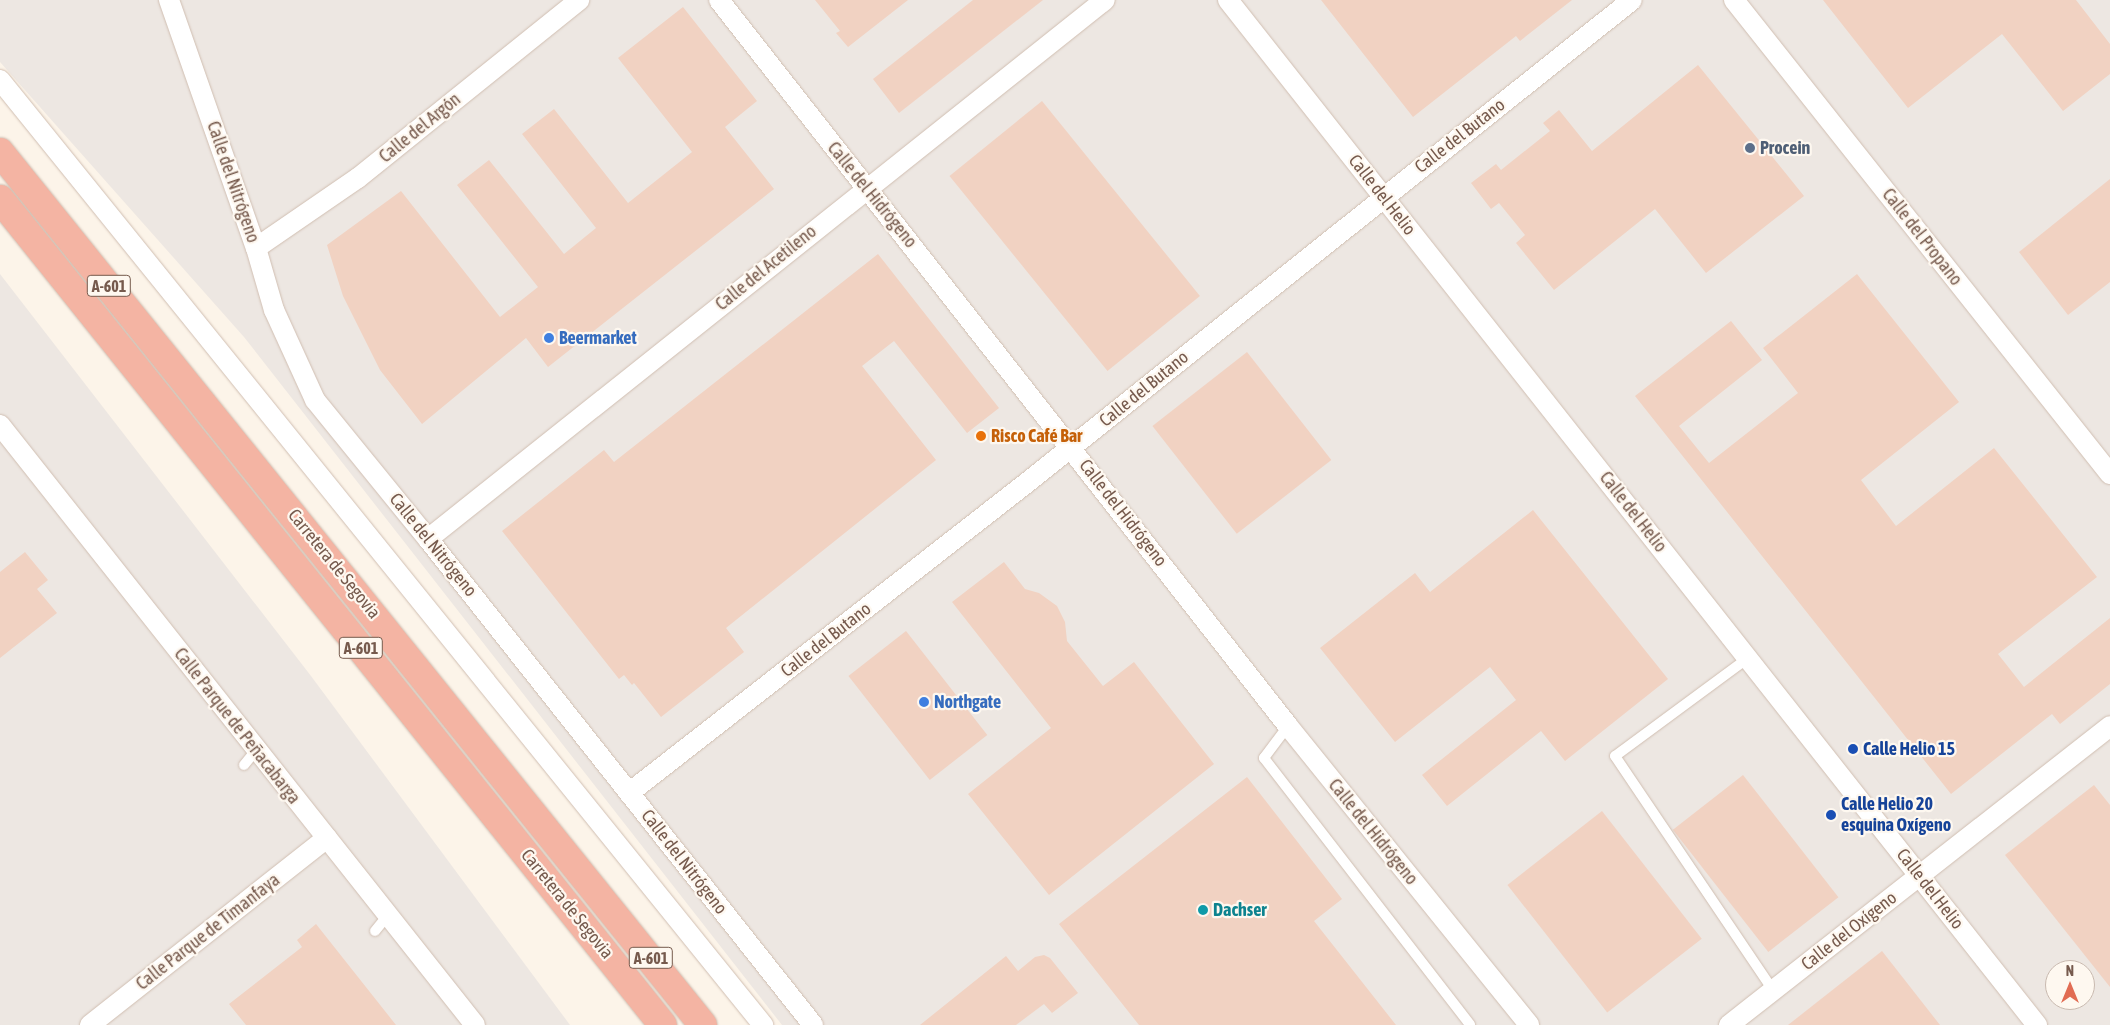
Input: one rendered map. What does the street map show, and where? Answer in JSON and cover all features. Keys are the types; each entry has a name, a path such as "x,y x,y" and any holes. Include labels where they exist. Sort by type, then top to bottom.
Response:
{"highway":[{"name":"Carretera de Segovia","path":"0,152 703,1025"},
{"name":"Carretera de Segovia","path":"0,199 664,1025"}],"street":[{"name":"Calle del Nitrógeno","path":"169,0 256,248 274,310 315,400 428,538 814,1025"},
{"name":"Calle del Argón","path":"256,248 358,178 579,0"},
{"name":"Calle del Hidrógeno","path":"719,0 865,189 903,232 1071,446 1288,726 1529,1025"},
{"name":"Calle del Acetileno","path":"428,538 1105,0"},
{"name":"Calle del Helio","path":"1228,0 2037,1025"},
{"name":"Calle del Butano","path":"629,792 1071,446 1632,0"},
{"name":"Calle del Propano","path":"1734,0 2110,474"},
{"path":"0,80 763,1025"},
{"name":"Calle Parque de Peñacabarga","path":"0,425 250,757 327,838 382,923 475,1025"},
{"name":"Calle del Oxígeno","path":"1729,1025 2110,726"},
{"name":"Calle Parque de Timanfaya","path":"90,1025 327,838"}],"lane":[{"path":"1748,658 1615,756 1773,990"},
{"path":"1288,726 1264,758 1470,1025"}],"shaded area":[{"path":"0,0 2110,0 2110,1025 782,1025 244,337 0,62"},
{"path":"0,274 311,676 570,1025 0,1025"}],"building":[{"path":"815,0 908,0 848,47 836,33 840,31"},
{"path":"973,0 1043,0 899,113 873,79"},
{"path":"1321,0 1572,0 1520,41 1516,36 1413,117"},
{"path":"1823,0 2076,0 2110,44 2110,74 2063,111 2002,34 1908,108"},
{"path":"683,7 757,101 725,127 774,189 548,367 526,338 422,424 380,370 343,296 327,245 401,191 500,317 538,287 457,185 489,160 564,254 596,228 522,134 554,109 628,203 692,152 618,58"},
{"path":"1698,65 1804,196 1706,273 1655,209 1554,290 1516,243 1525,235 1499,203 1491,209 1471,183 1496,164 1501,170 1550,131 1543,123 1559,110 1592,151"},
{"path":"1042,101 1200,296 1107,371 950,176"},
{"path":"2110,179 2110,282 2068,315 2019,252"},
{"path":"878,254 999,408 967,433 894,341 862,366 936,460 726,628 744,652 661,717 634,683 632,685 624,675 619,679 502,531 604,450 614,462"},
{"path":"1857,274 1959,402 1861,480 1896,526 1994,448 2097,577 1998,654 2024,687 2110,618 2110,684 2060,724 2052,714 1951,794 1635,396 1731,321 1762,360 1679,426 1709,463 1798,393 1763,348"},
{"path":"1247,352 1331,460 1237,534 1152,426"},
{"path":"1533,510 1668,679 1565,761 1541,731 1447,806 1422,775 1516,700 1490,667 1395,742 1320,648 1415,573 1430,592"},
{"path":"25,552 48,580 37,589 57,613 0,658 0,572"},
{"path":"1004,562 1025,589 1039,593 1057,606 1065,622 1067,641 1103,686 1134,662 1214,764 1049,895 968,794 1051,728 952,602"},
{"path":"906,631 987,735 930,780 848,676"},
{"path":"1743,775 1838,897 1768,952 1673,830"},
{"name":"Dachser","path":"1247,777 1342,899 1314,921 1396,1025 1139,1025 1059,924"},
{"path":"2094,785 2110,805 2110,987 2095,968 2095,960 2089,960 2005,855"},
{"path":"1602,811 1702,939 1607,1013 1507,885"},
{"path":"316,924 396,1025 246,1025 229,1004 302,947 297,940"},
{"path":"1882,951 1940,1025 1788,1025"},
{"path":"1044,955 1050,958 1078,993 1052,1013 1044,1004 1016,1025 920,1025 1006,956 1018,971 1035,957"}],"place":[{"name":"Procein","path":"1750,148"},
{"name":"Beermarket","path":"549,338"},
{"name":"Risco Café Bar","path":"981,436"},
{"name":"Northgate","path":"924,702"},
{"name":"Calle Helio 15","path":"1853,749"},
{"name":"Calle Helio 20 esquina Oxígeno","path":"1831,815"},
{"name":"Dachser","path":"1203,910"}]}
